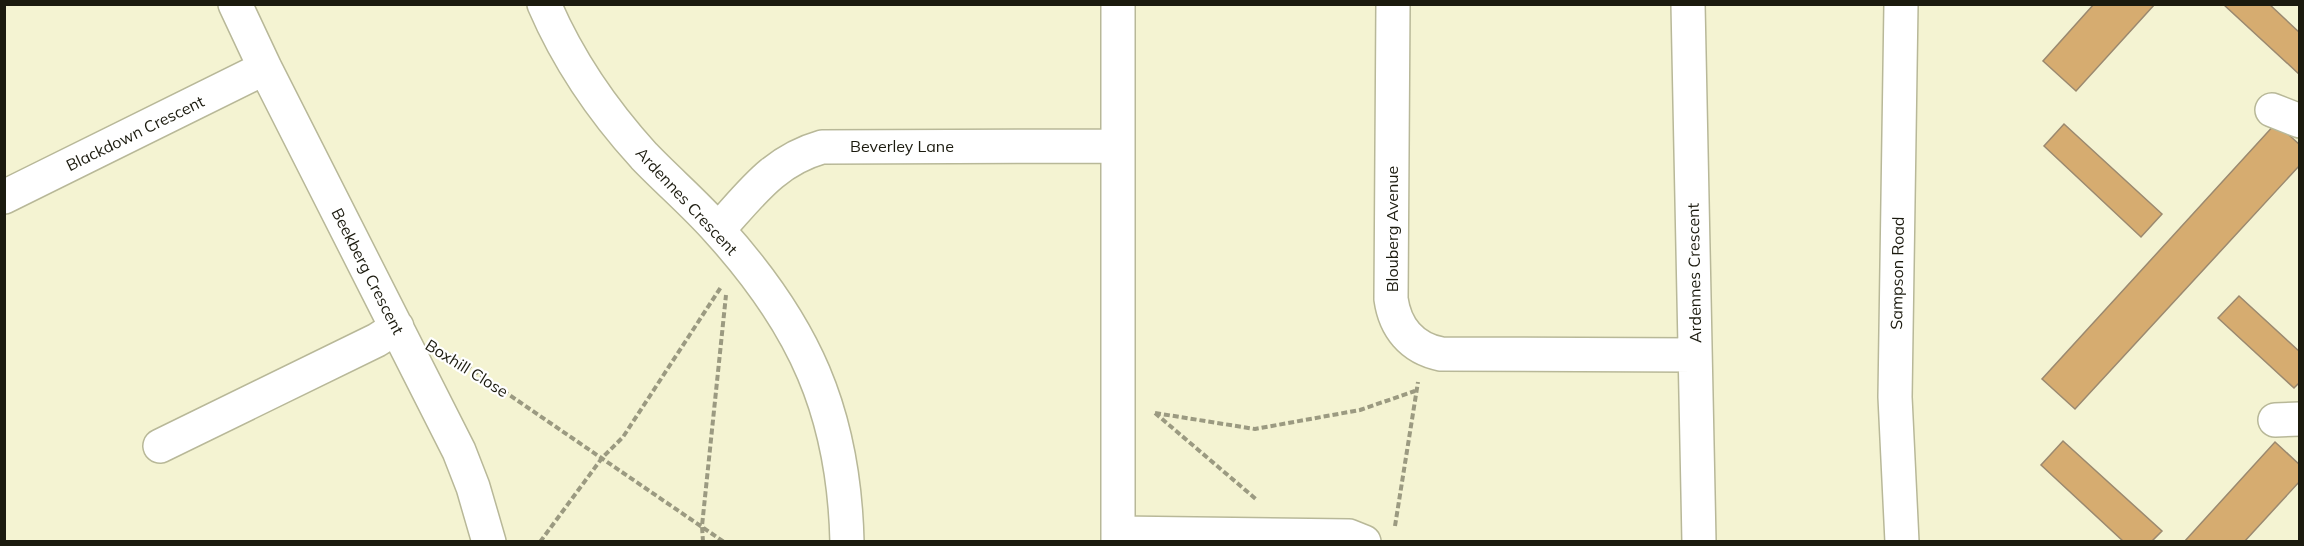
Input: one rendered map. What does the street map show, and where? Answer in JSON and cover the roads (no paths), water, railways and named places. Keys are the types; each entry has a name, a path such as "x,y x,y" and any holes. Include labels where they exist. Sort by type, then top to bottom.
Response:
{"street":[{"name":"Beekberg Crescent","path":"235,4 265,68 459,451 473,487 489,542"},
{"name":"Ardennes Crescent","path":"544,4 572,60 616,123 645,157 718,230 735,268 768,292 791,327 826,403 840,456 847,511 847,542"},
{"name":"Blouberg Avenue","path":"1393,4 1391,299 1398,325 1407,336 1426,350 1441,354 1695,355"},
{"name":"Ardennes Crescent","path":"1688,4 1699,542"},
{"name":"Sampson Road","path":"1901,4 1895,397 1902,542"},
{"path":"1118,6 1118,537 1349,537 1364,542"},
{"name":"Blackdown Crescent","path":"4,197 265,68"},
{"name":"Beverley Lane","path":"718,230 774,170 795,156 822,147 1119,146"},
{"path":"160,446 377,340 397,327"}]}
